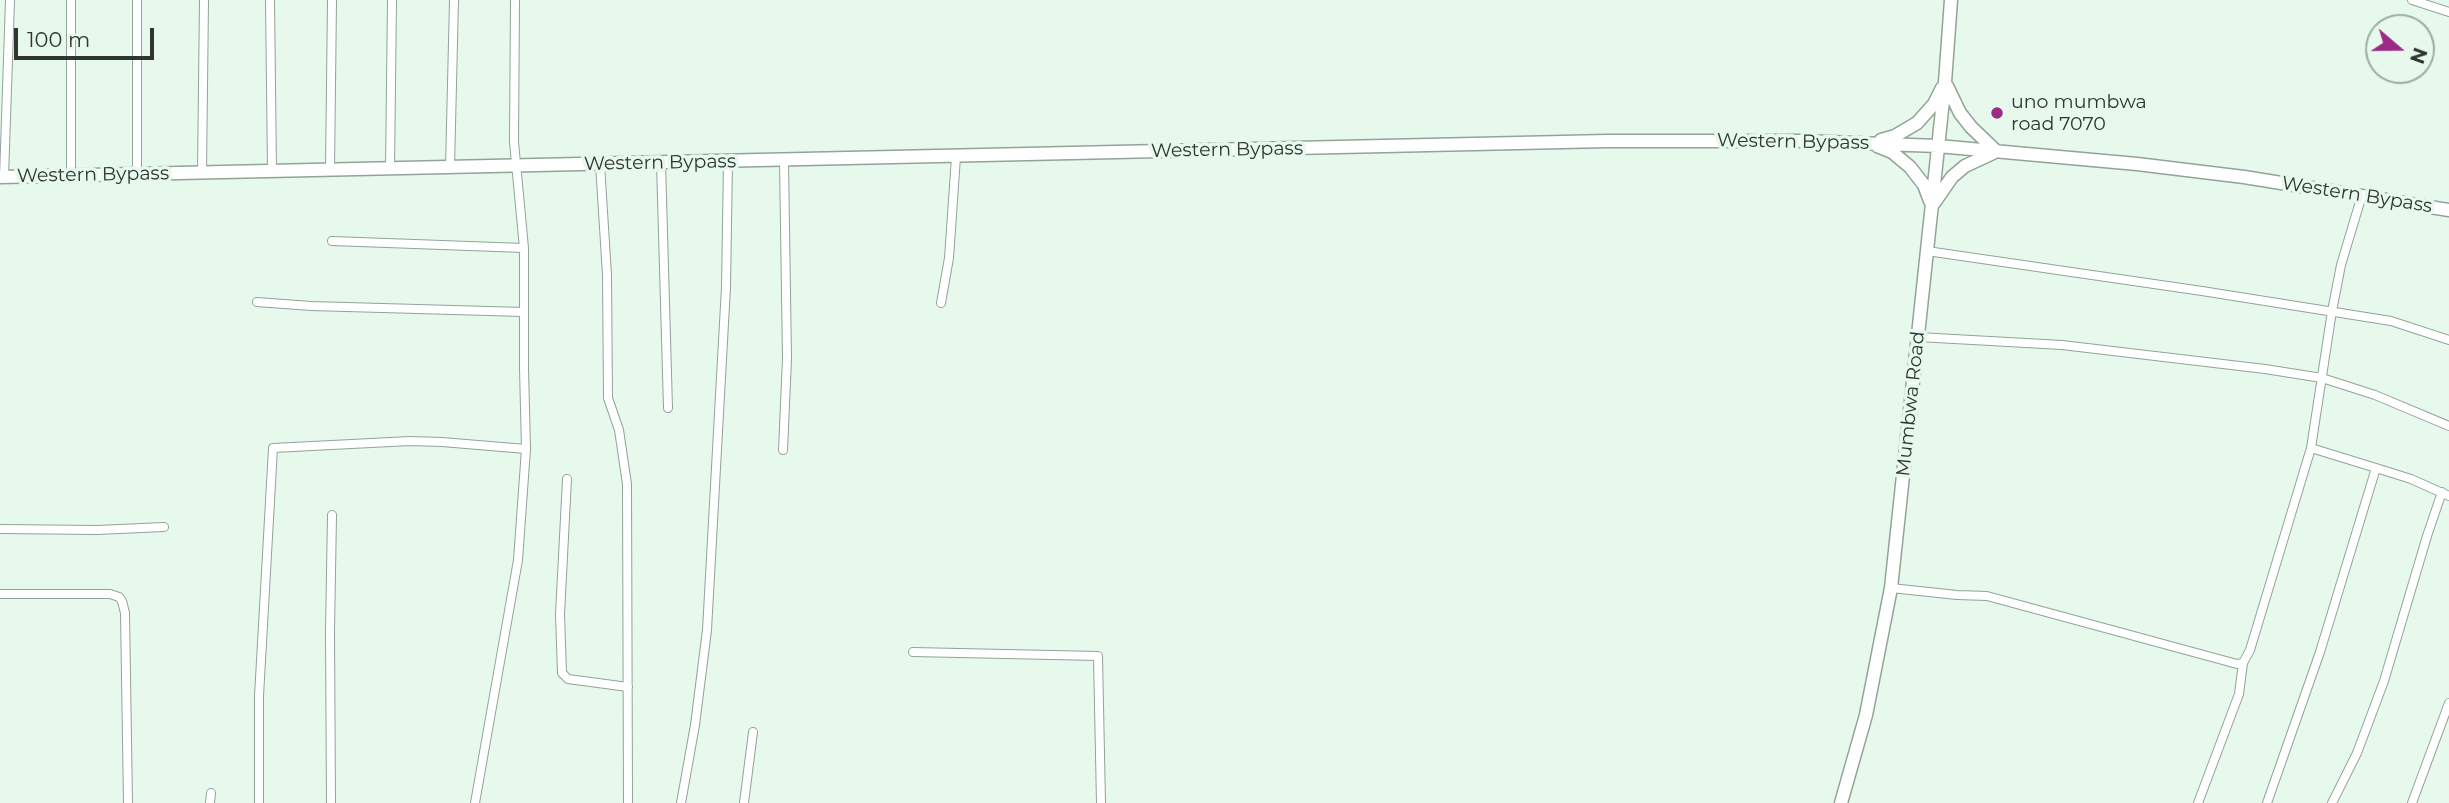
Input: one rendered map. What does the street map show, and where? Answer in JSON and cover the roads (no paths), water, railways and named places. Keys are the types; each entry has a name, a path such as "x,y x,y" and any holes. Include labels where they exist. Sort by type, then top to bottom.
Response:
{"main road":[{"name":"Mumbwa Road","path":"1841,803 1866,715 1891,588 1945,82 1951,0"},
{"path":"1871,143 1895,136 1917,123 1934,104 1945,82"},
{"path":"1932,206 1946,184 1965,166 1996,152 1960,113 1945,82"},
{"name":"Western Bypass","path":"2,177 1593,141 1871,143 1938,146 2193,170 2449,210"},
{"path":"1871,143 1892,152 1910,167 1924,185 1932,206"}],"street":[{"path":"2,177 10,0"},
{"path":"71,0 71,176"},
{"path":"137,0 137,174"},
{"path":"202,173 204,0"},
{"path":"270,0 272,171"},
{"path":"330,170 332,0"},
{"path":"390,169 392,0"},
{"path":"450,168 454,0"},
{"path":"475,803 518,560 526,449 524,248 515,166 515,0"},
{"path":"2412,0 2449,12"},
{"path":"941,303 949,258 956,157"},
{"path":"783,450 787,359 784,161"},
{"path":"681,803 695,725 707,630 725,300 728,162"},
{"path":"661,163 668,408"},
{"path":"600,164 608,284 608,398 619,430 627,484 628,803"},
{"path":"2198,803 2239,694 2243,663 2250,650 2311,448 2341,265 2362,195"},
{"path":"332,241 524,248"},
{"path":"1927,251 2391,321 2449,340"},
{"path":"257,302 524,312"},
{"path":"1917,337 2062,345 2322,378 2449,426"},
{"path":"259,803 260,682 273,448 410,441 526,449"},
{"path":"2311,448 2446,494 2427,536 2384,681 2357,753 2332,803"},
{"path":"2267,803 2320,652 2376,468"},
{"path":"566,479 560,614 562,673 569,679 628,687"},
{"path":"331,803 332,515"},
{"path":"0,529 97,530 164,527"},
{"path":"1891,588 1987,596 2238,664 2243,663"},
{"path":"0,594 110,594 122,601 125,613 128,803"},
{"path":"913,652 1098,656 1101,803"},
{"path":"2412,803 2449,703"},
{"path":"744,803 753,732"},
{"path":"210,803 211,793"}],"place":[{"name":"uno mumbwa road 7070","path":"1997,113"}]}
